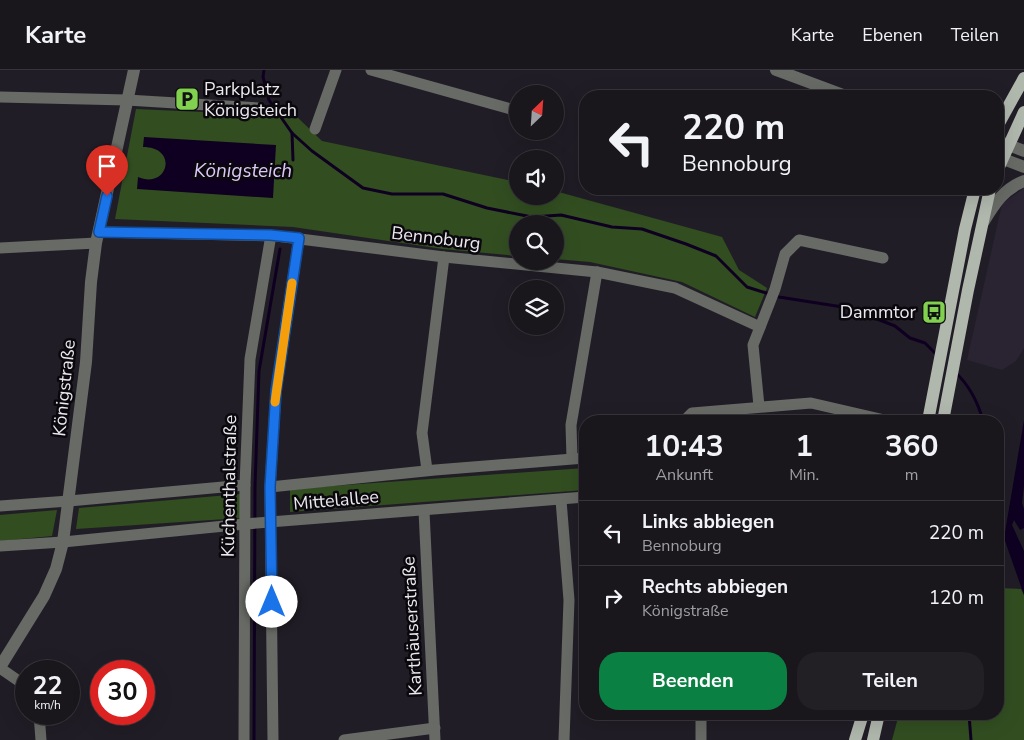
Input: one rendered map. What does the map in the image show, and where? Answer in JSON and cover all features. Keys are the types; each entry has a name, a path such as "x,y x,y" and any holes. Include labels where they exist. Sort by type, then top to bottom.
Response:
{"main road":[{"path":"1004,114 1024,78"},
{"path":"1004,140 1024,113"},
{"path":"929,415 963,238 974,195"},
{"path":"943,415 980,227 988,195"},
{"path":"855,740 861,720"},
{"path":"873,740 878,720"}],"street":[{"name":"Königstraße","path":"0,667 44,596 56,569 63,542 86,362 91,282 97,237 134,70"},
{"path":"315,129 336,70"},
{"path":"370,70 509,109"},
{"path":"776,70 830,90"},
{"path":"0,97 127,100 258,108"},
{"path":"1004,144 1024,151"},
{"path":"1004,162 1024,167"},
{"path":"1004,192 1024,181"},
{"path":"980,227 1001,195"},
{"name":"Bennoburg","path":"0,248 97,237 270,235 299,238 444,257 597,272 675,288 760,327"},
{"name":"Küchenthalstraße","path":"244,740 245,485 250,359 270,235"},
{"path":"273,740 270,487 276,391 299,238"},
{"path":"759,406 754,345 768,303 775,289 785,254 799,240 884,258"},
{"path":"428,470 422,433 444,257"},
{"path":"572,458 571,425 597,272"},
{"path":"690,415 692,413 759,406 811,403 863,415"},
{"name":"Mittelallee","path":"270,487 428,470 579,458"},
{"path":"0,506 69,502 245,485"},
{"name":"Mittelallee","path":"0,546 63,542 245,524 579,498"},
{"path":"561,500 569,600 564,740"},
{"name":"Karthäuserstraße","path":"424,511 435,740"},
{"path":"0,667 15,678"},
{"path":"701,720 701,740"},
{"path":"40,725 41,740"},
{"path":"344,740 435,728"}],"shaded area":[{"path":"1024,188 1024,348 1016,361 1002,370 967,360 1002,204"}],"green space":[{"path":"136,109 295,115 322,141 509,180 509,205 564,205 564,193 722,237 739,270 767,288 755,317 682,282 590,262 564,260 564,215 509,215 509,255 443,249 293,227 115,219"},
{"path":"579,468 579,490 290,512 290,489"},
{"path":"240,494 241,518 76,529 79,508"},
{"path":"57,510 52,536 0,541 0,515"},
{"path":"1004,588 1021,589 1024,595 1024,740 892,740 897,720 1004,720"}],"water":[{"name":"Königsteich","path":"144,137 276,145 273,198 137,189 138,177 156,178 165,167 165,160 162,154 154,149 143,147"},
{"path":"1024,420 1024,486 1022,503 1024,509 1024,528 1020,530 1014,520 1012,525 1024,551 1024,595 1004,538"}],"waterway":[{"path":"264,70 263,77 269,100 292,133 312,151 363,188 392,194 443,194 487,208 532,217 561,215 612,227 642,229 716,256 747,287 779,297 849,308 895,326 910,338 925,343 936,354"},
{"path":"292,133 293,160"},
{"path":"254,740 255,486 259,371 280,249"},
{"path":"955,372 973,395 981,415"},
{"path":"969,720 971,740"}],"slow traffic":[{"path":"275,402 292,283"}],"place":[{"name":"Parkplatz Königsteich","path":"187,99"},
{"name":"Dammtor","path":"934,312"}],"route":[{"path":"107,196 99,232 270,235 299,238 276,391 270,487 272,602"}]}
